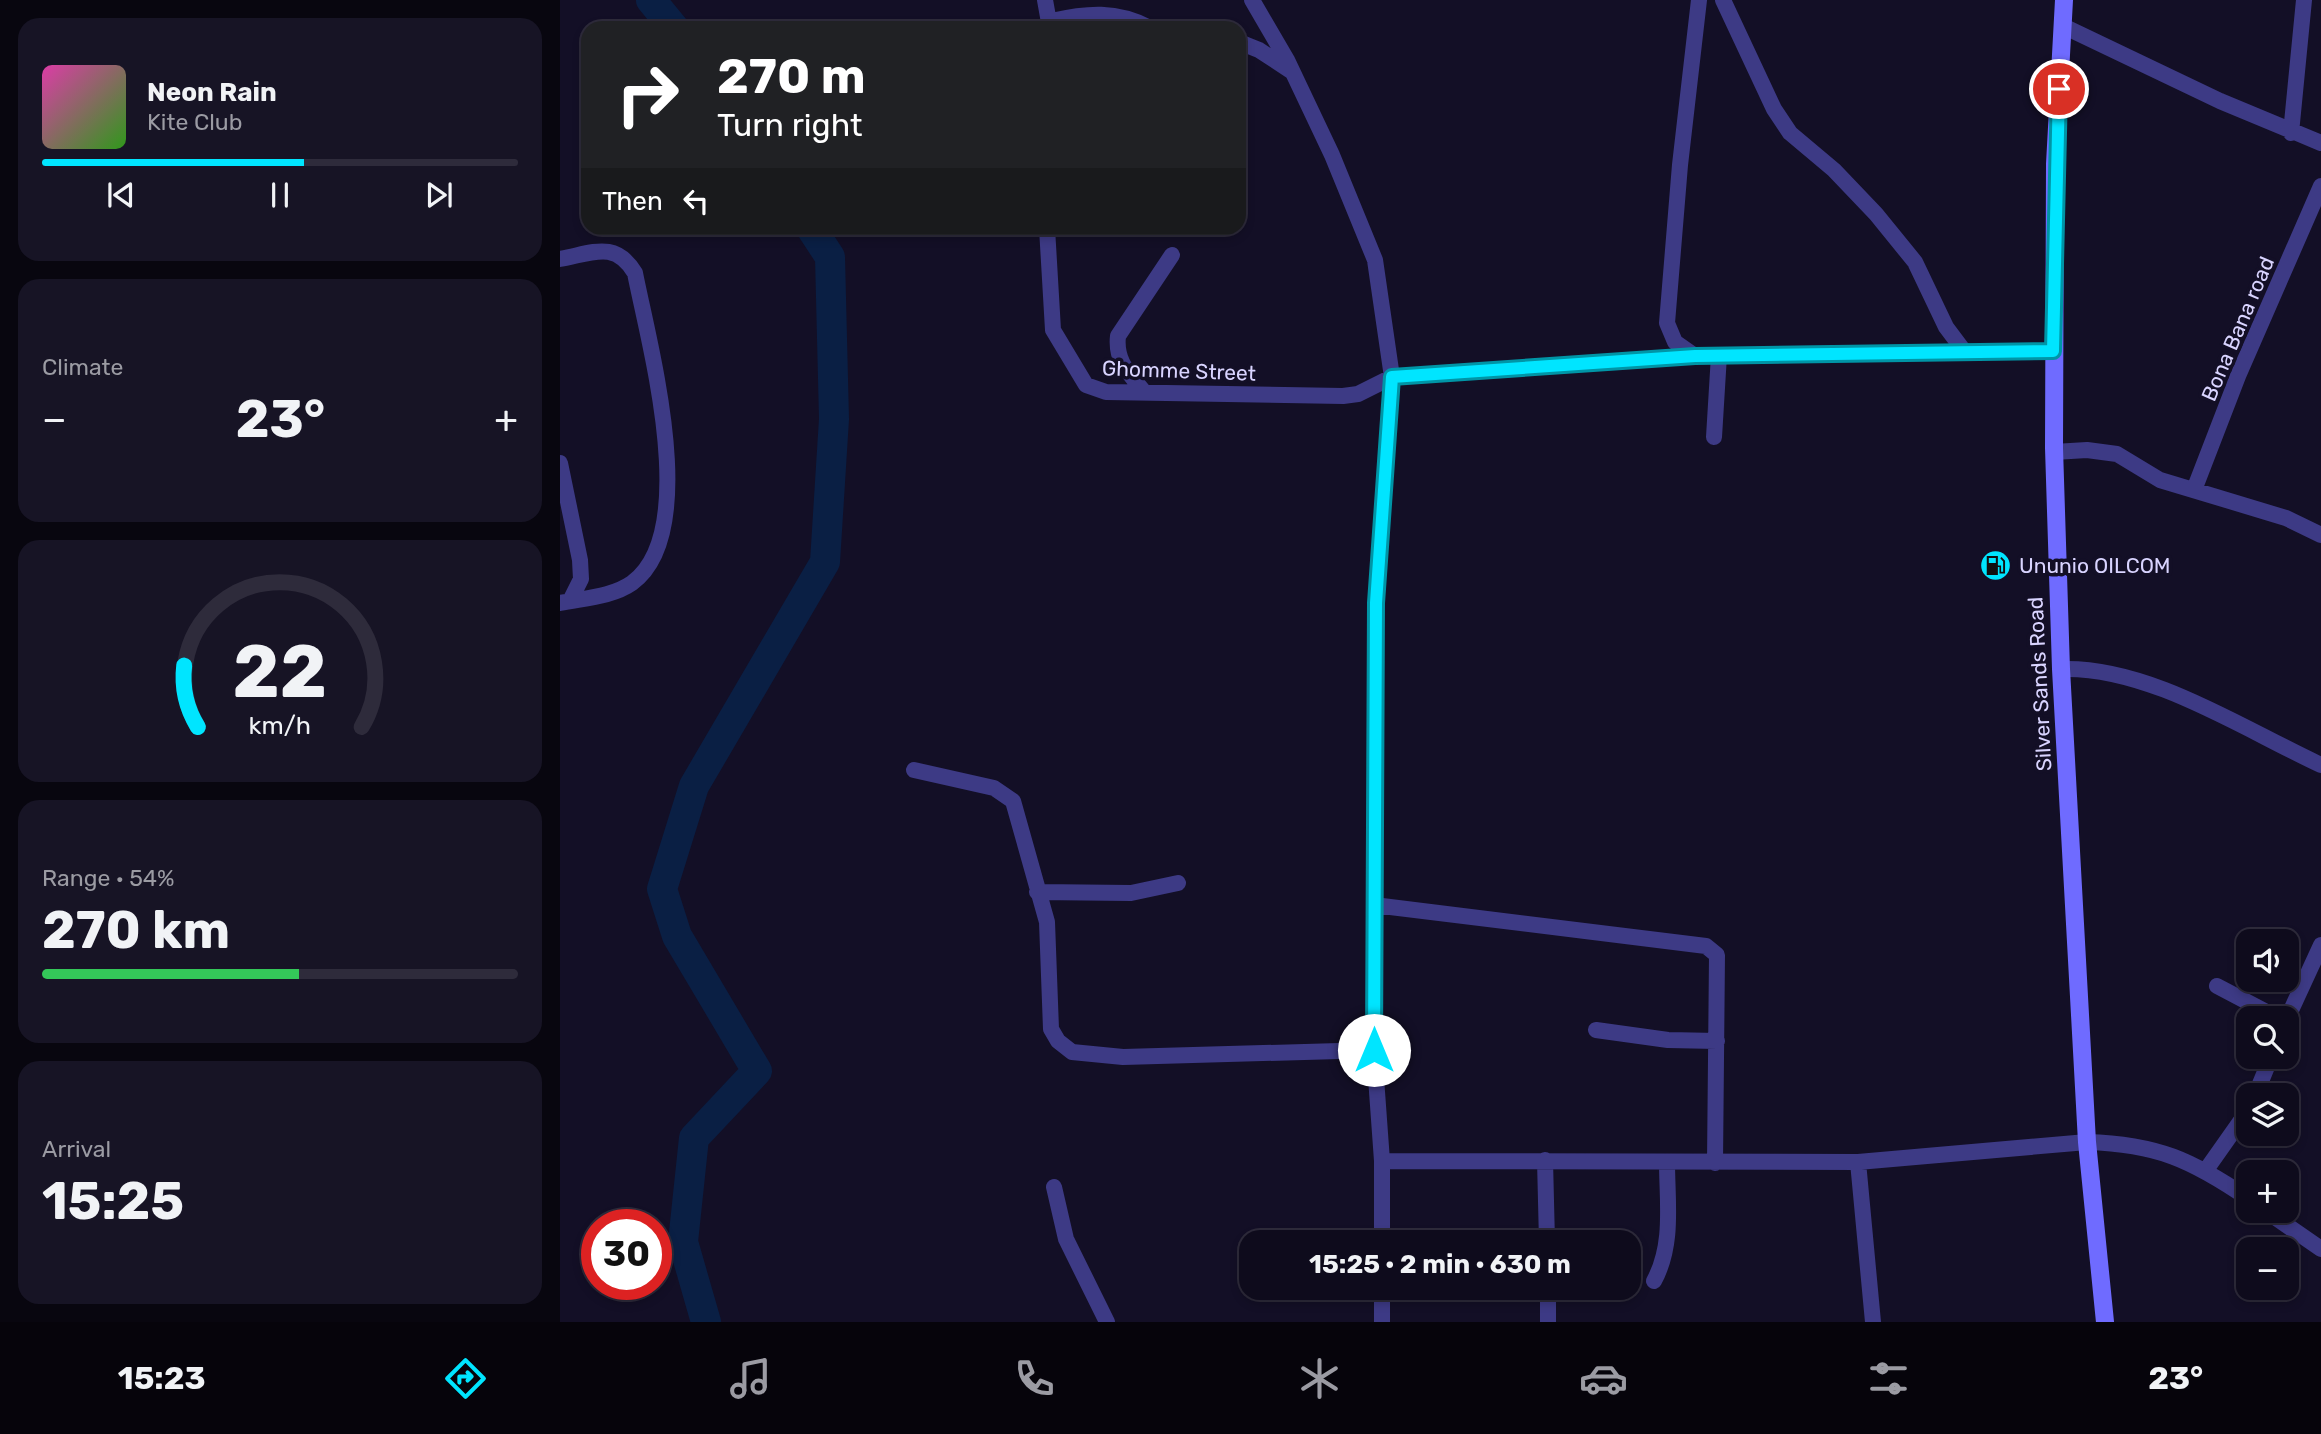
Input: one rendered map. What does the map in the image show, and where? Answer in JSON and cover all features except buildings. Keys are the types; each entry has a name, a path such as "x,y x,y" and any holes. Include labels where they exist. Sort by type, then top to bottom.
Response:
{"street":[{"path":"1045,0 1050,21"},
{"path":"1252,0 1293,73 1332,155 1375,260 1392,377 1376,603 1374,1050 1382,1161 1382,1230"},
{"path":"1695,356 1675,342 1667,323 1680,165 1699,0"},
{"path":"1723,0 1774,109 1790,133 1834,170 1876,214 1915,262 1946,327 1964,351"},
{"name":"Silver Sands Road","path":"2064,0 2055,164 2054,452 2061,669 2088,1142 2105,1322"},
{"path":"2291,133 2304,0"},
{"path":"1064,21 1089,13 1104,13 1129,21"},
{"path":"2063,26 2291,133 2321,143"},
{"path":"1246,45 1259,50 1293,73"},
{"name":"Bona Bana road","path":"2194,490 2238,376 2321,186"},
{"name":"Ghomme Street","path":"1047,235 1053,330 1079,376 1093,390 1343,396 1358,394 1392,377"},
{"path":"560,259 616,251 625,257 635,273 664,429 668,478 666,524 652,560 635,581 621,590 565,602"},
{"path":"1145,393 1122,366 1117,349 1118,337 1172,256"},
{"path":"1392,377 1719,355 2053,351"},
{"path":"1714,437 1719,355"},
{"path":"2054,452 2087,450 2117,454 2146,474 2286,518 2321,535"},
{"path":"560,463 580,560 581,579 565,602"},
{"path":"2061,669 2089,668 2136,679 2200,706 2321,765"},
{"path":"914,771 994,788 1013,801 1047,922 1051,1029 1058,1041 1072,1052 1124,1057 1374,1050"},
{"path":"1037,892 1131,893 1178,883"},
{"path":"1374,905 1706,946 1717,956 1714,1163"},
{"path":"2293,1006 2321,945"},
{"path":"2217,986 2255,1006"},
{"path":"1596,1030 1668,1040 1717,1041"},
{"path":"2206,1170 2236,1127"},
{"path":"1382,1161 1858,1163 2088,1142 2142,1145 2206,1170 2236,1190"},
{"path":"1545,1160 1547,1230"},
{"path":"1654,1281 1663,1260 1667,1240 1667,1162"},
{"path":"1858,1163 1873,1322"},
{"path":"1054,1188 1066,1239 1107,1322"},
{"path":"2284,1223 2321,1248"},
{"path":"1382,1300 1382,1322"},
{"path":"1548,1300 1548,1322"}],"waterway":[{"path":"651,0 668,21"},
{"path":"706,1322 683,1242 694,1138 757,1071 677,936 662,889 694,786 825,562 834,419 830,257 816,235"}],"place":[{"name":"Ununio OILCOM","path":"1996,566"}],"route":[{"path":"1374,1050 1376,603 1392,377 1695,356 2053,351 2055,164 2059,89"}]}
